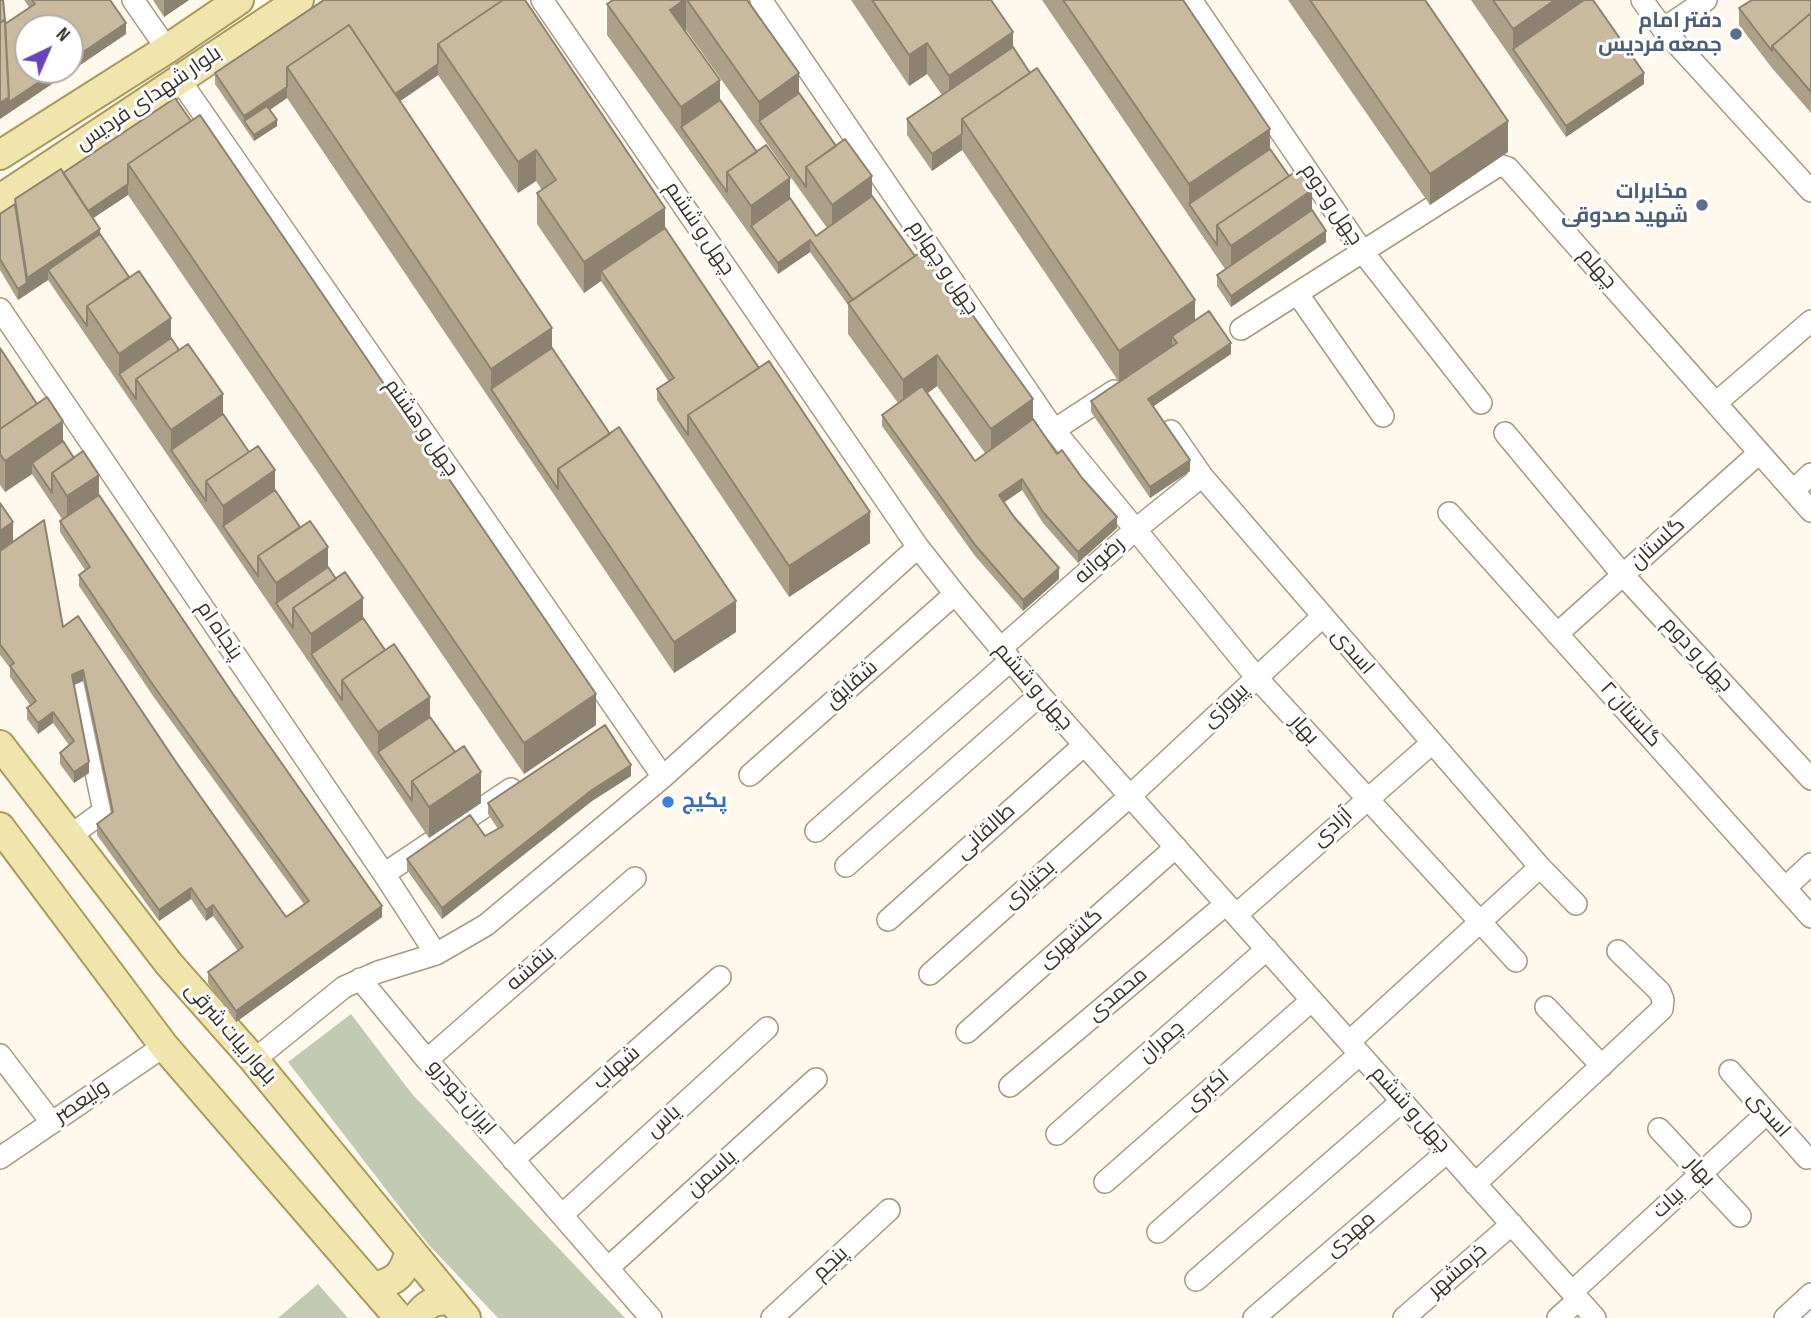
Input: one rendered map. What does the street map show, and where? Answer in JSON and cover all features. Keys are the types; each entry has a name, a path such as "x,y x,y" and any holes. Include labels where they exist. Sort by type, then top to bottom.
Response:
{"main road":[{"name":"بلوار شهدای فردیس","path":"0,155 239,0"},
{"name":"بلوار شهدای فردیس","path":"0,199 299,0"},
{"name":"بلوار بیات شرقی","path":"0,745 169,964 254,1060 458,1309"},
{"path":"0,827 164,1046 399,1318"},
{"path":"372,1287 387,1284 398,1277 406,1267 410,1250"},
{"path":"416,1318 423,1307 435,1300 458,1309"}],"street":[{"path":"133,0 167,49"},
{"name":"چهل و ششم","path":"542,0 918,547 955,594 1040,695 1595,1318"},
{"name":"چهل و چهارم","path":"761,0 1054,430 1135,530"},
{"name":"چهل و دوم","path":"1191,0 1362,251 1481,403"},
{"path":"1642,0 1663,29 1811,191"},
{"path":"1663,29 1706,0"},
{"name":"چهل و هشتم","path":"178,79 663,777"},
{"name":"چهلم","path":"1362,251 1499,164 1508,168 1811,511"},
{"path":"1241,329 1362,251"},
{"path":"1297,293 1383,416"},
{"name":"پنجاه ام","path":"0,309 436,954"},
{"path":"1716,403 1811,321"},
{"path":"1054,430 1132,379"},
{"name":"اسدی","path":"1171,431 1202,476 1322,617 1540,867 1576,904"},
{"name":"چهل و دوم","path":"1505,433 1623,575 1811,779"},
{"name":"گلستان","path":"1557,634 1759,453"},
{"path":"1793,491 1811,474"},
{"name":"رضوانه","path":"816,831 1135,530 1202,476"},
{"name":"گلستان ۲","path":"1449,513 1811,918"},
{"name":"بهار","path":"1135,530 1256,678 1516,961"},
{"path":"254,1060 344,987 360,979 436,954 486,925 663,777 918,547"},
{"name":"شقایق","path":"750,775 955,594"},
{"name":"پیروزی","path":"1130,796 1322,617"},
{"path":"70,836 104,811 78,686"},
{"path":"846,866 1040,695"},
{"path":"598,731 621,716"},
{"name":"آزادی","path":"1231,909 1432,743"},
{"name":"طالقانی","path":"888,920 1084,744"},
{"path":"384,874 531,776"},
{"name":"بختیاری","path":"930,974 1130,796"},
{"name":"گلشهری","path":"967,1032 1175,847"},
{"path":"1785,888 1811,864"},
{"path":"1158,1231 1355,1048 1540,867"},
{"name":"بنفشه","path":"427,1060 635,878"},
{"name":"محمدی","path":"1010,1086 1231,909"},
{"name":"چمران","path":"1057,1134 1267,949"},
{"path":"1475,1184 1662,1009 1660,992 1618,951"},
{"name":"شهاب","path":"513,1160 720,977"},
{"name":"ایران خودرو","path":"360,979 651,1318"},
{"name":"اکبری","path":"1105,1182 1312,1000"},
{"path":"1546,1007 1602,1066"},
{"name":"یاس","path":"562,1215 767,1028"},
{"name":"ولیعصر","path":"0,1158 164,1046"},
{"path":"0,1055 52,1123"},
{"name":"اسدی","path":"1730,1071 1807,1158"},
{"name":"یاسمن","path":"608,1268 816,1079"},
{"path":"1196,1280 1402,1101"},
{"name":"بیات","path":"1558,1318 1575,1296 1766,1114"},
{"name":"بهار","path":"1659,1129 1740,1216"},
{"name":"مهدی","path":"1254,1318 1447,1152"},
{"name":"پنجم","path":"772,1318 889,1210"},
{"name":"خرمشهر","path":"1404,1318 1511,1224"},
{"path":"1785,1318 1809,1300"}],"green space":[{"path":"351,1014 412,1094 625,1318 498,1318 428,1244 288,1062"},
{"path":"318,1284 348,1318 278,1318"}],"building":[{"path":"0,0 3,0 5,20 0,23"},
{"path":"32,0 110,0 126,23 84,52 84,14 20,14 35,4"},
{"path":"324,0 503,0 438,44 438,64 395,94 349,25 287,67 287,87 244,116 215,73"},
{"path":"503,0 525,0 665,208 584,262 537,193 556,180 536,150 518,162 438,44"},
{"path":"613,0 684,0 670,10 720,80 681,107 607,4"},
{"path":"687,0 747,0 799,73 759,102"},
{"path":"872,0 991,0 1013,32 949,76 927,43 909,55"},
{"path":"1063,0 1183,0 1270,129 1189,184"},
{"path":"1310,0 1425,0 1508,121 1430,174"},
{"path":"1493,0 1555,0 1513,29"},
{"path":"1584,0 1593,0 1644,73 1566,126 1513,49"},
{"path":"1752,0 1811,0 1811,13 1772,46 1772,51 1739,8"},
{"path":"1811,13 1811,92 1772,46"},
{"path":"14,18 14,84 36,84 9,102 5,24"},
{"path":"5,19 9,97 0,103 0,23"},
{"path":"349,25 552,328 491,369 287,67"},
{"path":"1013,47 1030,73 962,119 962,134 932,154 907,119"},
{"path":"1037,68 1195,300 1119,351 962,119"},
{"path":"799,93 836,146 806,167 806,187 759,121"},
{"path":"175,98 191,121 128,164 128,184 88,211 63,173"},
{"path":"720,100 757,152 727,172 727,192 681,127"},
{"path":"267,106 277,120 254,135 244,121"},
{"path":"200,115 596,694 524,743 128,164"},
{"path":"845,139 872,176 832,205 806,167"},
{"path":"766,145 790,178 751,206 727,172"},
{"path":"1270,149 1289,176 1217,225 1217,245 1189,204"},
{"path":"61,169 100,229 27,278 15,199"},
{"path":"1298,170 1312,190 1231,246 1217,225"},
{"path":"872,196 915,256 853,300 810,240 778,263 751,226 790,198 816,236"},
{"path":"15,204 27,283 18,289 0,259 0,214"},
{"path":"1312,210 1326,231 1231,296 1217,275"},
{"path":"665,228 759,368 688,415 688,435 657,389 674,378 601,271"},
{"path":"100,234 129,277 87,306 87,326 48,270"},
{"path":"925,249 1033,399 991,429 937,355 903,380 848,303"},
{"path":"139,271 171,318 119,354 87,306"},
{"path":"1209,311 1231,343 1148,399 1190,460 1150,487 1091,401 1177,343 1172,336"},
{"path":"171,338 179,350 136,379 136,399 119,374"},
{"path":"188,344 223,394 171,430 136,379"},
{"path":"0,348 37,404 0,429"},
{"path":"552,348 610,434 558,469 558,489 491,389"},
{"path":"769,361 870,512 789,566 688,415"},
{"path":"922,386 975,461 1033,419 1057,454 1062,450 1082,478 1117,517 1078,552 1043,512 1022,479 999,495 1014,517 1059,568 1023,600 975,545 882,415"},
{"path":"47,397 63,421 5,461 0,454 0,429"},
{"path":"223,414 249,452 206,481 206,501 171,450"},
{"path":"619,427 736,601 674,642 558,469"},
{"path":"63,441 74,458 52,473 52,493 32,463"},
{"path":"258,446 275,470 223,506 206,481"},
{"path":"83,451 99,475 67,496 52,473"},
{"path":"275,490 300,527 258,556 258,576 223,526"},
{"path":"99,495 233,694 382,906 236,1011 208,972 243,947 213,905 206,910 191,888 159,910 97,824 113,812 83,670 72,675 89,762 74,772 60,753 74,741 53,712 38,723 27,708 36,701 10,666 14,663 0,644 0,551 44,520 63,627 78,616 178,765 286,917 309,901 153,685 79,575 90,567 60,521"},
{"path":"0,503 13,522 0,531"},
{"path":"310,521 328,547 276,583 258,556"},
{"path":"328,567 336,579 293,608 293,628 276,603"},
{"path":"345,572 363,598 311,634 293,608"},
{"path":"363,618 385,650 342,680 342,700 311,654"},
{"path":"394,644 430,697 378,732 342,680"},
{"path":"430,717 455,752 412,781 412,801 378,752"},
{"path":"605,725 631,765 592,790 442,908 407,859 470,815 485,836 503,826 488,803"},
{"path":"464,746 481,772 429,807 412,781"}],"place":[{"name":"دفتر امام جمعه فردیس","path":"1736,34"},
{"name":"مخابرات شهید صدوقی","path":"1702,205"},
{"name":"پکیج","path":"668,802"}]}
